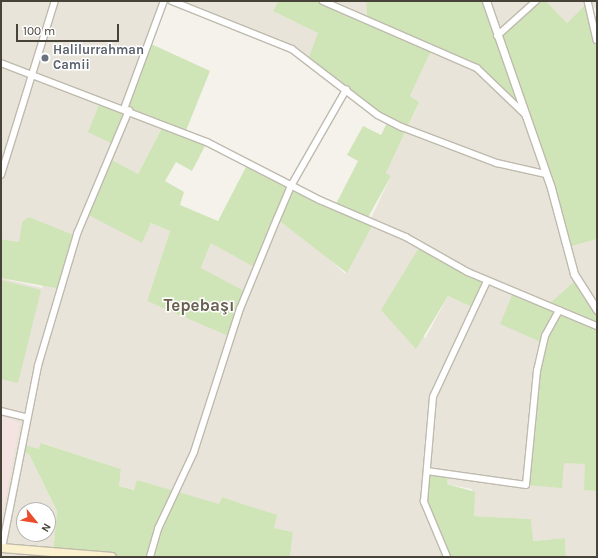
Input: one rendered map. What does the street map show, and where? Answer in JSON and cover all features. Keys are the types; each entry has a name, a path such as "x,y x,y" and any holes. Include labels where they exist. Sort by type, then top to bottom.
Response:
{"main road":[{"path":"1,548 112,557"}],"street":[{"path":"1,175 55,1"},
{"path":"1,548 25,417 77,234 127,109 164,1"},
{"path":"172,1 292,49 378,115 402,128 497,163 546,174"},
{"path":"323,1 477,68 525,114"},
{"path":"486,1 546,174 574,274 597,310"},
{"path":"497,36 536,1"},
{"path":"588,1 597,40"},
{"path":"1,63 32,73 127,109 207,142 291,186 389,229 487,281 597,326"},
{"path":"150,557 158,529 202,428 244,298 291,186 346,90"},
{"path":"447,557 424,502 436,386 487,281"},
{"path":"427,471 526,485 537,371 546,336 559,311"},
{"path":"1,411 25,417"}],"shaded area":[{"path":"1,1 164,1 129,110 164,124 138,174 110,159 85,212 142,243 151,223 170,231 147,301 183,315 211,243 277,219 321,251 345,274 391,176 386,173 419,102 410,96 432,49 469,64 525,114 551,188 565,248 597,239 597,557 566,557 565,538 532,541 531,519 474,516 472,489 447,484 428,471 447,557 290,557 293,532 274,528 276,515 222,497 219,505 137,480 135,490 119,486 121,469 42,443 39,449 19,452 29,454 53,502 16,502 16,542 54,542 53,552 112,557 1,557 1,278 42,288 43,284 22,222 19,242 1,239","holes":["420,246 474,308 448,296 425,339 405,274"]},
{"path":"172,1 278,1 273,11 319,33 308,59"},
{"path":"336,1 366,1 367,21 337,8"},
{"path":"486,1 536,1 497,36"},
{"path":"546,1 597,1 597,10 588,2 567,23"},
{"path":"1,416 20,423 1,522"}],"green space":[{"path":"278,1 323,1 367,20 366,1 486,1 497,35 536,1 546,1 567,23 588,2 597,40 597,239 565,248 525,114 487,76 432,49 410,96 419,102 386,173 391,176 367,219 374,222 347,273 277,219 256,268 211,243 201,268 246,292 231,337 147,301 170,231 151,223 142,243 85,213 110,159 138,174 164,124 129,110 115,145 88,132 101,100 124,108 149,43 210,71 185,133 207,142 192,171 176,162 165,181 184,192 180,205 218,221 248,163 335,206 358,161 347,155 363,126 381,135 388,121 308,59 318,33 273,11"},
{"path":"29,217 76,236 61,289 1,278 1,239 19,242 22,222"},
{"path":"420,246 487,281 474,308 448,296 416,349 381,310"},
{"path":"1,280 41,290 18,383 1,379"},
{"path":"576,280 597,310 597,491 584,490 585,464 564,463 562,488 526,485 528,445 543,343 500,324 513,293 547,306"},
{"path":"41,443 121,469 119,486 134,490 137,480 219,504 222,497 277,515 274,528 293,532 290,557 112,557 53,552 54,542 56,542 56,502 53,502 29,454 19,452 20,444 39,449"},
{"path":"427,471 448,474 447,484 475,492 474,516 531,519 533,541 565,538 566,557 447,557 425,508"}],"place":[{"name":"Halilurrahman Camii","path":"45,58"}],"district":[{"name":"Tepebaşı","path":"199,306"}]}
